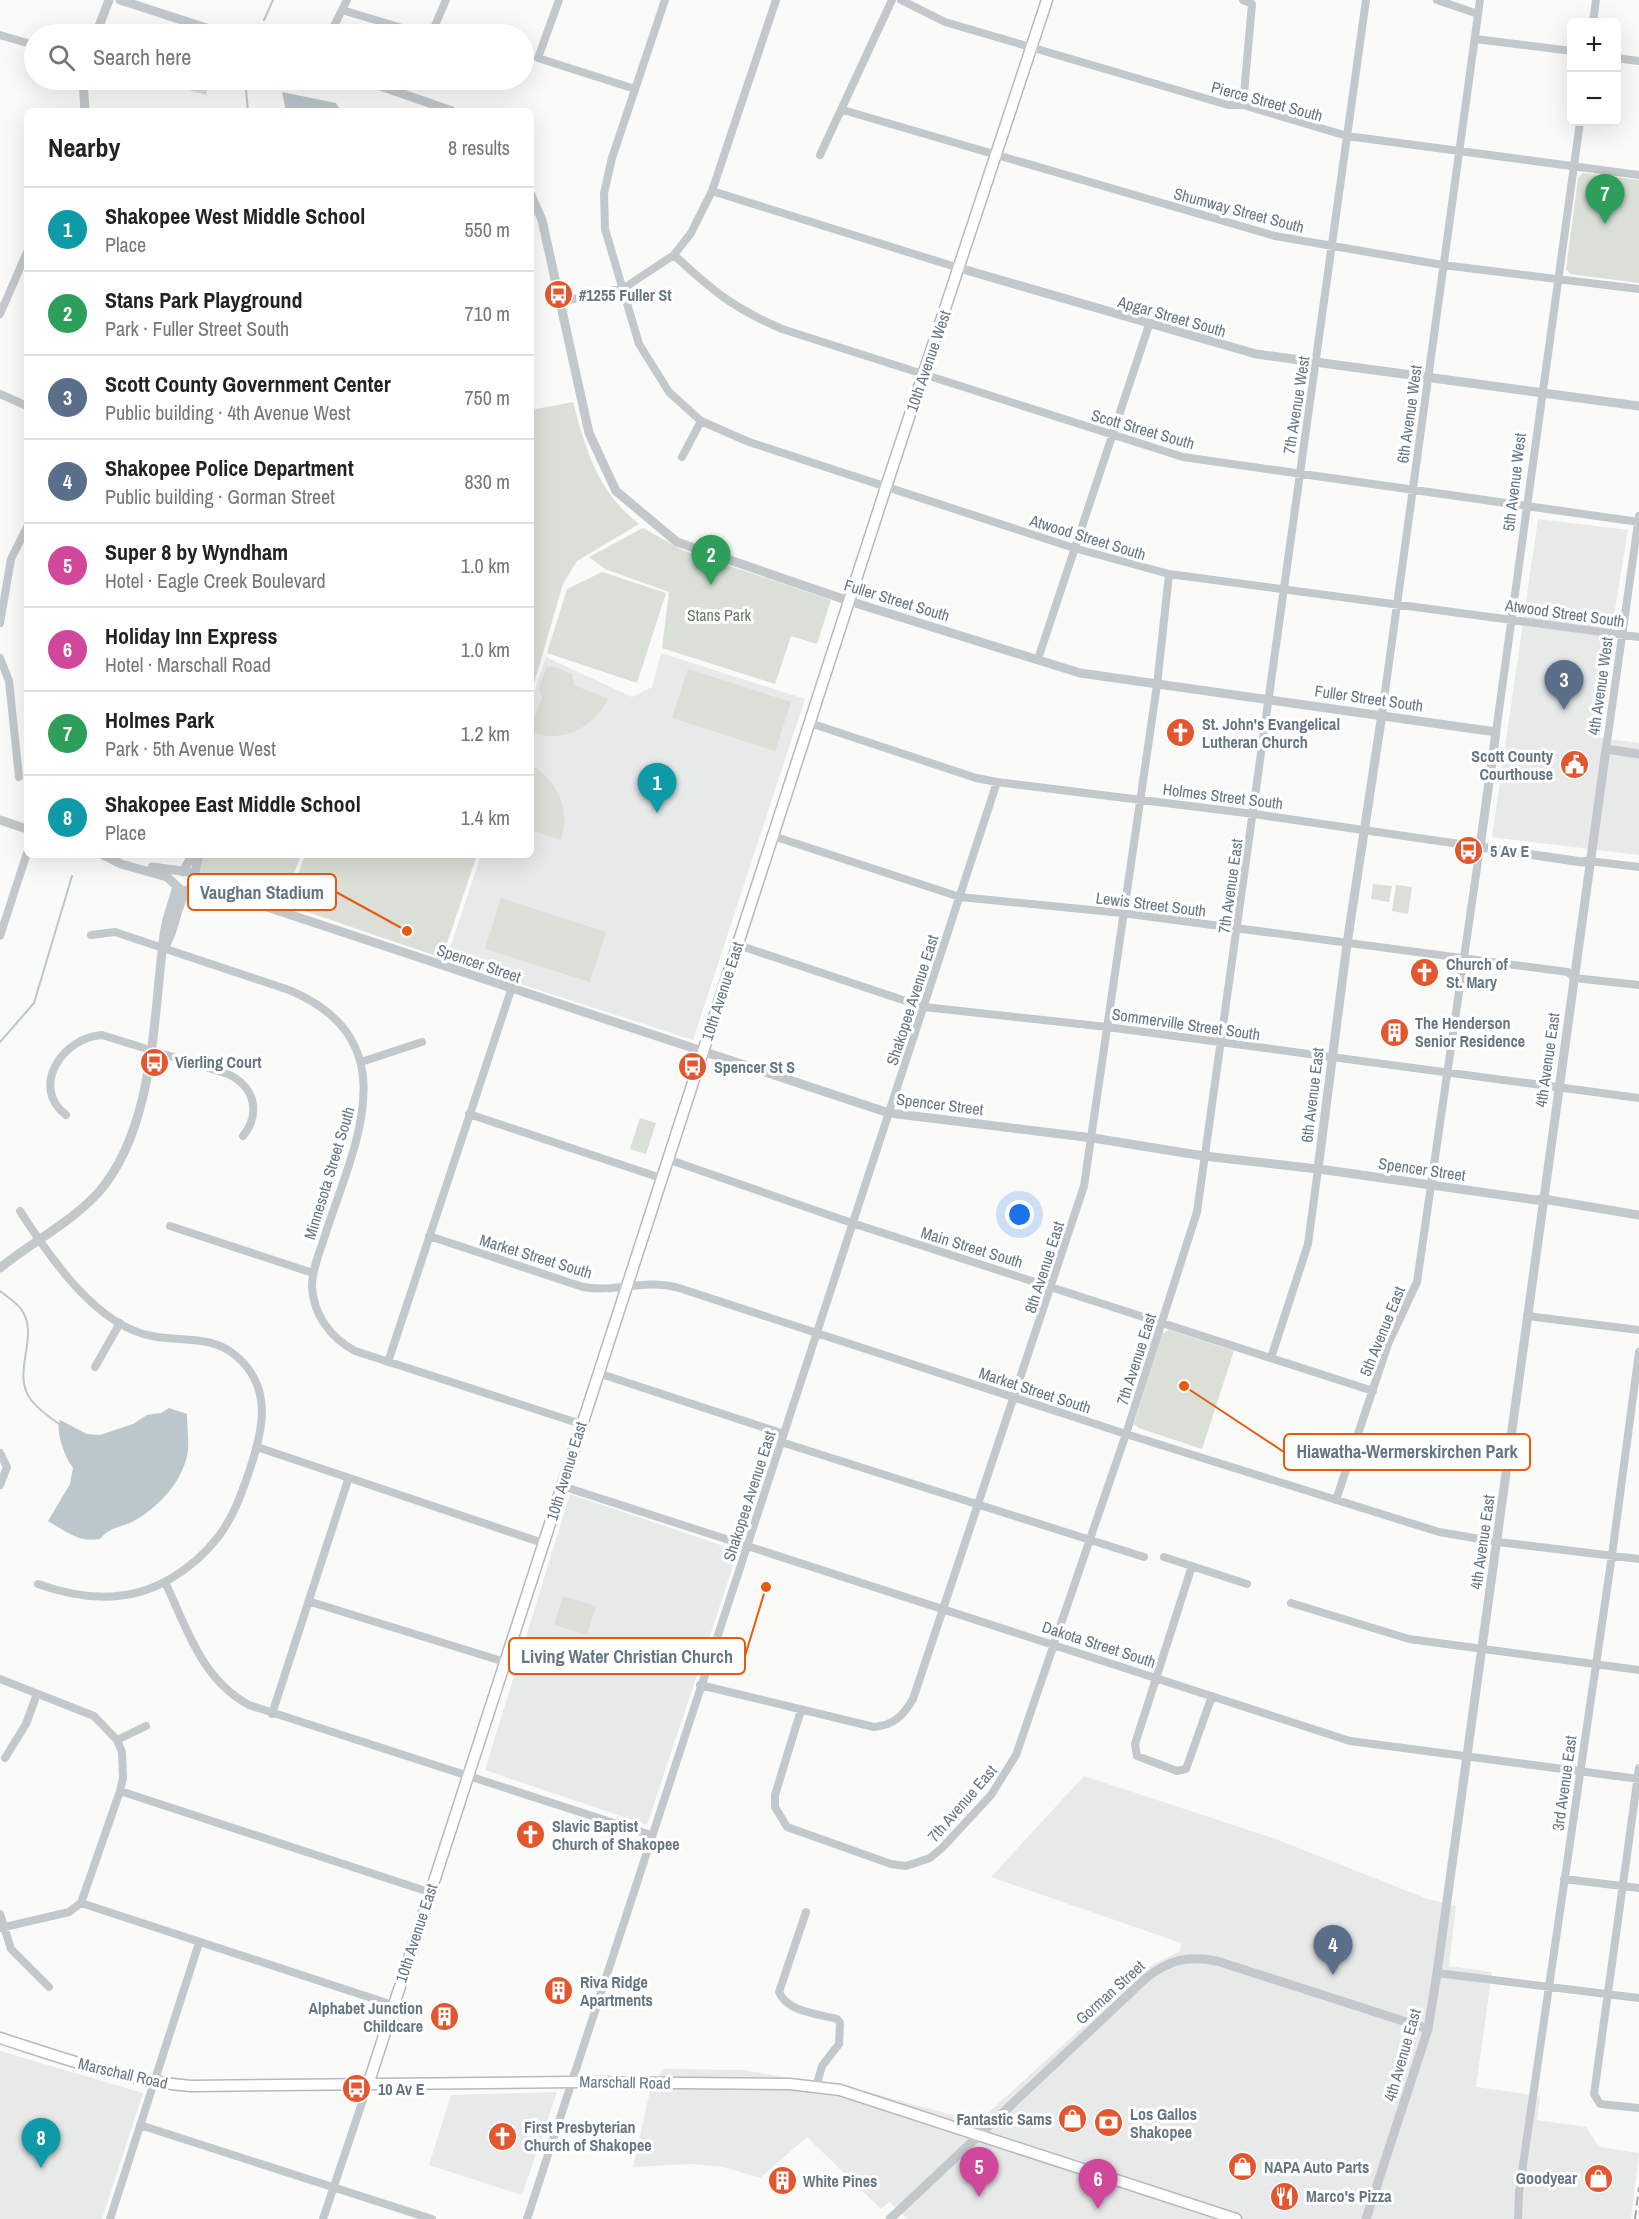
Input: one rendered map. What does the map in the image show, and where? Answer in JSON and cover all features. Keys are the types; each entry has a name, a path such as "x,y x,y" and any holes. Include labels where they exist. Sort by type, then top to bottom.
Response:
{"main road":[{"name":"10th Avenue West","path":"810,723 1047,0"},
{"name":"10th Avenue East","path":"368,2085 597,1372 810,723"},
{"name":"Marschall Road","path":"0,2038 81,2064 154,2083 219,2086 571,2082 790,2084 816,2087 862,2095 1236,2219"}],"street":[{"path":"100,24 110,0"},
{"path":"120,0 194,24"},
{"path":"335,24 347,0"},
{"path":"436,24 446,0"},
{"path":"559,0 538,58 634,89"},
{"name":"Atwood Street South","path":"665,0 634,89 603,193 605,229 639,344 669,392 701,421 749,442 886,487 1074,548 1168,574 1639,637"},
{"path":"560,302 624,288 674,255 691,232 712,191 776,0"},
{"path":"820,155 843,110 892,0"},
{"name":"Pierce Street South","path":"901,0 945,22 1228,105 1243,105 1347,136 1639,175"},
{"path":"1243,0 1252,4 1243,105"},
{"name":"7th Avenue West","path":"1254,814 1267,699 1366,0"},
{"path":"1437,0 1478,14"},
{"name":"6th Avenue West","path":"1365,831 1429,378 1457,151 1480,0"},
{"path":"1594,18 1596,0"},
{"path":"342,10 389,24"},
{"path":"0,35 24,42"},
{"path":"1475,39 1567,50"},
{"path":"1621,59 1639,61"},
{"path":"84,90 85,108"},
{"path":"394,90 446,108"},
{"name":"Shumway Street South","path":"843,110 1275,236 1330,248 1443,265 1639,290"},
{"name":"5th Avenue West","path":"1480,847 1579,126"},
{"name":"Apgar Street South","path":"712,191 959,268 1232,349 1316,363 1639,406"},
{"name":"Fuller Street South","path":"534,202 542,220 589,433 616,490 677,542 849,601 1080,673 1382,714 1496,732"},
{"name":"Scott Street South","path":"674,255 717,295 747,314 782,329 923,376 1183,457 1526,507 1639,520"},
{"path":"0,314 24,259"},
{"path":"1038,659 1149,325"},
{"path":"0,394 24,405"},
{"path":"682,457 701,421"},
{"name":"4th Avenue West","path":"1589,861 1639,520"},
{"path":"0,623 11,559 24,533"},
{"name":"8th Avenue East","path":"801,1710 874,1727 885,1726 896,1721 905,1713 913,1699 1013,1397 1053,1286 1084,1186 1093,1138 1122,913 1156,685 1168,574"},
{"path":"0,658 9,681 19,777"},
{"name":"Holmes Street South","path":"810,723 976,778 997,782 1254,814 1582,862 1639,867"},
{"path":"1606,749 1639,753"},
{"name":"Shakopee Avenue East","path":"527,2219 997,782"},
{"name":"7th Avenue East","path":"801,1710 775,1796 775,1807 779,1818 787,1827 797,1832 891,1864 919,1863 942,1848 991,1795 1009,1770 1126,1434 1197,1212 1254,814"},
{"path":"0,820 24,828"},
{"name":"6th Avenue East","path":"1271,1358 1308,1244 1347,944 1365,831"},
{"name":"Lewis Street South","path":"773,836 960,897 1122,913 1462,960 1568,972 1574,978 1639,985"},
{"name":"5th Avenue East","path":"1336,1500 1394,1330 1414,1290 1432,1185 1445,1072 1480,847"},
{"path":"0,936 4,910 25,858"},
{"name":"Spencer Street","path":"109,858 121,864 167,877 182,888 264,906 511,990 889,1113 1093,1138 1204,1156 1318,1169 1536,1200 1543,1199 1639,1215"},
{"path":"124,858 183,872"},
{"path":"182,888 176,879 183,872 190,858"},
{"path":"182,888 192,887 198,858"},
{"name":"4th Avenue East","path":"1366,2219 1428,2029 1498,1542 1589,861"},
{"name":"Spencer Street","path":"183,872 204,885 251,898 264,906"},
{"path":"0,1268 88,1202 118,1164 139,1116 164,935 182,888"},
{"name":"Minnesota Street South","path":"91,935 115,932 289,990 316,1003 343,1029 361,1062 365,1084 364,1112 313,1273 314,1302 330,1332 356,1351 581,1424"},
{"name":"Sommerville Street South","path":"738,945 924,1007 1107,1027 1639,1098"},
{"path":"388,1362 511,990"},
{"path":"66,1114 55,1104 50,1082 55,1065 72,1045 82,1039 102,1035 228,1074 243,1082 251,1094 254,1110 249,1128 243,1136"},
{"path":"361,1062 422,1042"},
{"path":"469,1114 661,1178"},
{"name":"Main Street South","path":"667,1159 852,1223 1373,1391"},
{"path":"20,1211 71,1280 120,1323 151,1336 211,1342 236,1355 250,1372 260,1391 263,1414 257,1447 239,1500 219,1536 200,1557 165,1582 125,1595 98,1597 64,1593 38,1584"},
{"path":"170,1226 313,1273"},
{"name":"Market Street South","path":"429,1236 584,1287 603,1289 626,1285 667,1285 1126,1434 1439,1532 1498,1542 1639,1559"},
{"path":"1527,1316 1639,1330"},
{"path":"95,1367 120,1323"},
{"name":"3rd Avenue East","path":"1518,2219 1519,2192 1612,1555 1639,1352"},
{"path":"597,1372 783,1438 1144,1557"},
{"path":"1628,1441 1639,1442"},
{"path":"257,1447 348,1480 543,1543"},
{"path":"0,1452 7,1467 0,1485"},
{"path":"272,1714 311,1602 348,1480"},
{"name":"Dakota Street South","path":"562,1486 746,1548 1053,1643 1350,1741 1467,1759 1638,1779"},
{"path":"1164,1557 1247,1584"},
{"path":"1192,1566 1135,1744 1134,1750 1141,1759 1177,1771 1186,1768 1212,1696"},
{"path":"165,1582 203,1663 217,1683 232,1696 272,1714 651,1835"},
{"path":"311,1602 505,1662"},
{"path":"1291,1603 1409,1639 1639,1670"},
{"path":"0,1679 94,1716 117,1740 123,1765 120,1791 81,1903 69,1912 2,1928"},
{"path":"700,1685 801,1710"},
{"path":"5,1758 26,1724 37,1694"},
{"path":"117,1740 146,1726"},
{"path":"1639,1768 1594,2094 1600,2104 1639,2108"},
{"path":"120,1791 429,1892"},
{"path":"1564,1879 1639,1888"},
{"path":"81,1903 393,2005"},
{"path":"806,1912 779,1992 786,2002 796,2008 837,2019 840,2023 839,2044 822,2066 816,2087"},
{"path":"0,1914 2,1928 10,1949 49,1987"},
{"path":"110,2219 199,1943"},
{"name":"Gorman Street","path":"890,2219 1162,1965 1179,1959 1195,1957 1216,1961 1428,2029"},
{"path":"1437,1973 1639,1998"},
{"name":"10th Avenue East","path":"323,2219 368,2085"},
{"path":"140,2125 432,2219"}],"shaded area":[{"path":"282,92 336,103 339,108 285,108"},
{"path":"1538,519 1628,530 1594,737 1639,743 1639,855 1492,837"},
{"path":"661,653 805,699 693,1040 446,960 480,858 534,858 534,693 546,657 632,697 652,687"},
{"path":"169,1408 187,1414 188,1451 181,1473 160,1502 142,1516 111,1530 100,1539 79,1538 48,1521 70,1484 73,1468 62,1444 59,1431 60,1420 87,1434 100,1435"},
{"path":"570,1494 738,1551 647,1825 485,1770"},
{"path":"1084,1776 1273,1838 1425,1898 1456,1906 1449,1966 1492,1972 1476,2087 1540,2096 1537,2120 1586,2127 1599,2147 1639,2153 1631,2219 908,2219 889,2202 881,2209 807,2137 760,2178 724,2167 690,2164 633,2167 650,2091 663,2069 744,2070 872,2093 978,2122 1150,1966 1180,1951 1181,1943 991,1877"},
{"path":"0,2051 143,2093 102,2219 0,2219"},
{"path":"557,2092 522,2195 429,2165 451,2095"}],"green space":[{"path":"189,90 207,90 206,95"},
{"path":"1583,173 1639,180 1639,283 1570,274 1566,269 1578,178"},
{"path":"573,402 583,437 603,484 613,498 639,524 577,561 563,584 534,684 534,409"},
{"name":"Stans Park","path":"643,528 682,550 831,600 817,644 791,636 775,684 662,648 669,592 605,569 589,557"},
{"path":"602,572 666,593 637,683 547,653 567,589"},
{"path":"552,666 572,674 574,685 608,699 594,718 576,731 554,736 534,733 534,717 542,698 539,689 546,668"},
{"path":"688,669 791,702 775,751 672,718"},
{"path":"534,767 548,779 560,797 564,818 561,840 534,831"},
{"path":"203,858 300,858 282,904 197,876"},
{"path":"304,858 476,858 442,958 287,905"},
{"path":"1373,884 1392,886 1389,902 1371,899"},
{"path":"1396,885 1412,887 1408,914 1392,911"},
{"path":"501,898 606,932 590,982 485,949"},
{"path":"640,1118 656,1123 646,1154 630,1149"},
{"path":"1169,1330 1234,1351 1202,1449 1139,1428 1134,1424 1162,1334"},
{"path":"563,1596 596,1606 587,1635 554,1625"},
{"path":"556,1637 578,1644 570,1669 548,1662"}],"waterway":[{"path":"264,20 273,0"},
{"path":"246,90 248,108"},
{"path":"0,1042 34,1003 72,876"},
{"path":"0,1291 19,1306 26,1320 28,1331 23,1378 25,1389 37,1407 59,1424"}],"railway":[{"path":"1635,2219 1639,2187"}],"place":[{"name":"Holmes Park","path":"1605,224"},
{"name":"#1255 Fuller St","path":"558,295"},
{"name":"Stans Park Playground","path":"711,585"},
{"name":"Scott County Government Center","path":"1564,710"},
{"name":"St. John's Evangelical Lutheran Church","path":"1181,733"},
{"name":"Scott County Courthouse","path":"1574,765"},
{"name":"Shakopee West Middle School","path":"657,813"},
{"name":"5 Av E","path":"1469,851"},
{"name":"Vaughan Stadium","path":"407,931"},
{"name":"Church of St. Mary","path":"1425,973"},
{"name":"The Henderson Senior Residence","path":"1394,1032"},
{"name":"Vierling Court","path":"154,1062"},
{"name":"Spencer St S","path":"693,1067"},
{"name":"Hiawatha-Wermerskirchen Park","path":"1184,1386"},
{"name":"Living Water Christian Church","path":"766,1587"},
{"name":"Slavic Baptist Church of Shakopee","path":"531,1835"},
{"name":"Shakopee Police Department","path":"1333,1975"},
{"name":"Riva Ridge Apartments","path":"559,1991"},
{"name":"Alphabet Junction Childcare","path":"444,2017"},
{"name":"10 Av E","path":"357,2089"},
{"name":"Fantastic Sams","path":"1073,2119"},
{"name":"Los Gallos Shakopee","path":"1109,2123"},
{"name":"First Presbyterian Church of Shakopee","path":"503,2136"},
{"name":"NAPA Auto Parts","path":"1243,2167"},
{"name":"Shakopee East Middle School","path":"41,2168"},
{"name":"Goodyear","path":"1598,2178"},
{"name":"White Pines","path":"782,2181"},
{"name":"Marco's Pizza","path":"1285,2196"},
{"name":"Super 8 by Wyndham","path":"979,2197"},
{"name":"Holiday Inn Express","path":"1098,2209"}]}
